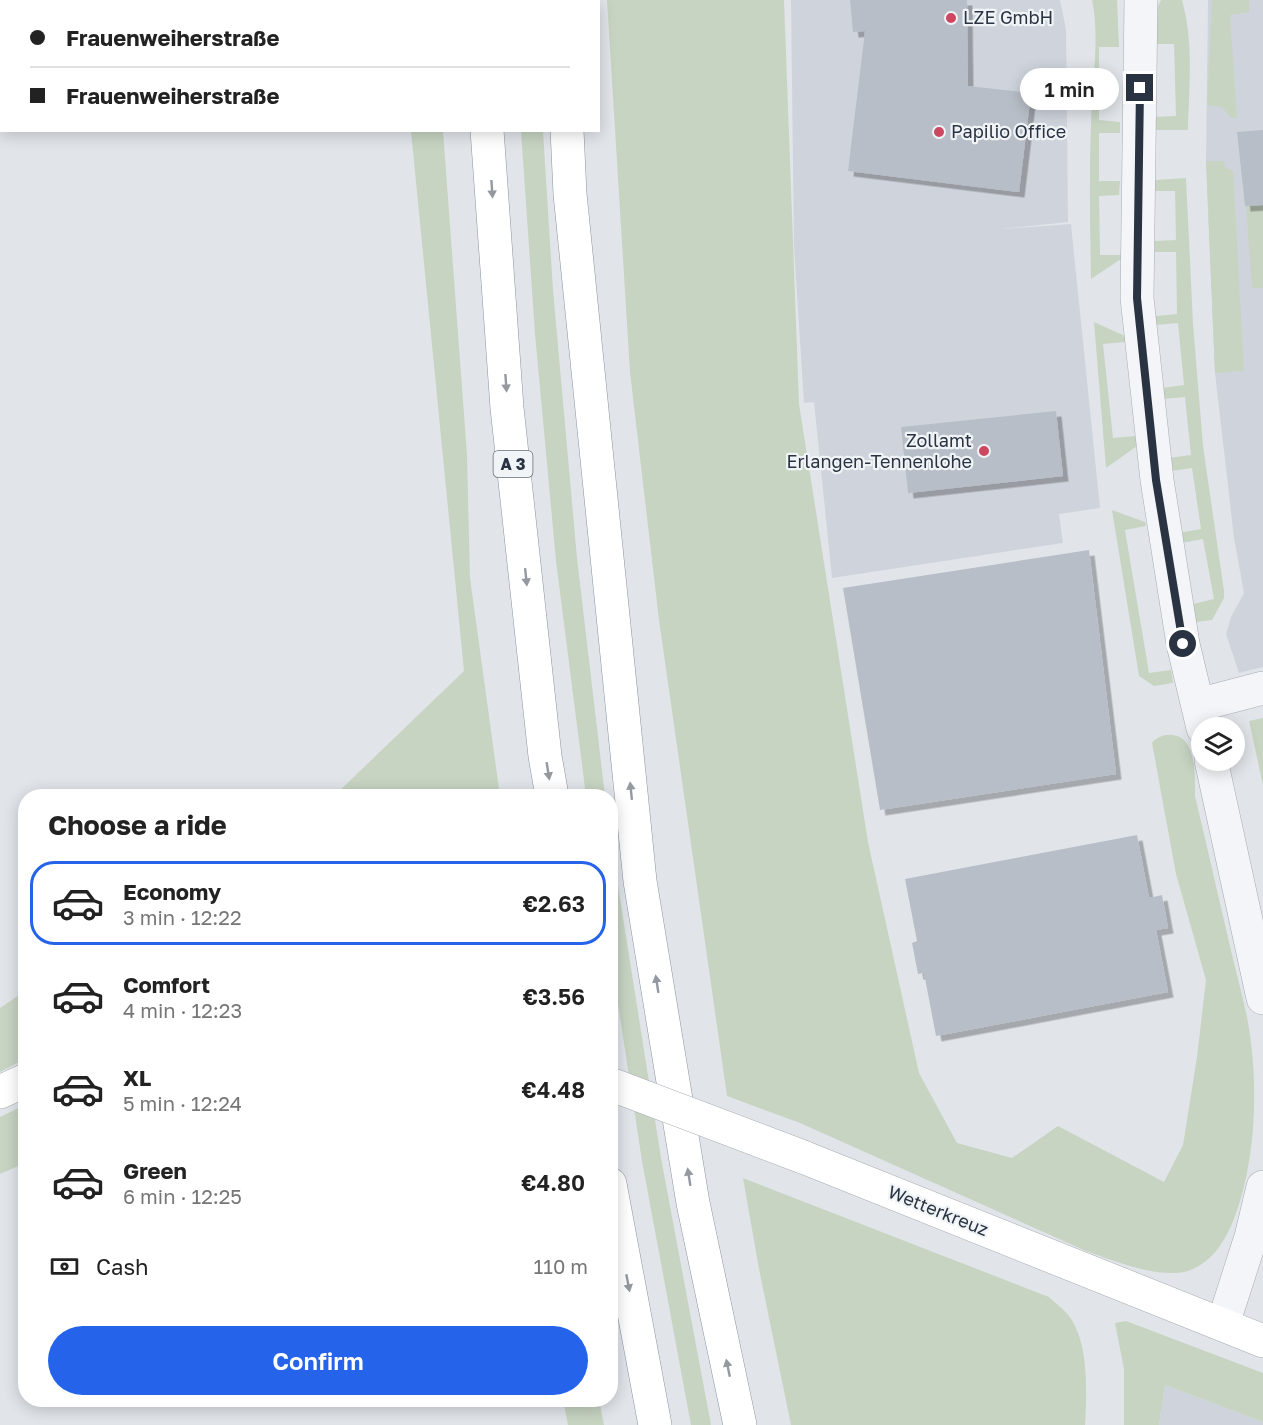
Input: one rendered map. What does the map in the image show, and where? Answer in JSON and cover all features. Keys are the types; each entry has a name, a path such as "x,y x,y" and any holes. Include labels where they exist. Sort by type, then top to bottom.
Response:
{"main road":[{"name":"A 3","path":"487,132 507,408 545,756 551,789"},
{"path":"567,132 570,194 640,881 693,1203 740,1425"},
{"path":"0,1092 18,1084"},
{"name":"Wetterkreuz","path":"618,1087 803,1157 1263,1341"},
{"path":"618,1227 655,1425"}],"street":[{"path":"1141,0 1137,298 1156,480 1183,644 1201,716 1263,688"},
{"path":"1212,771 1263,998"},
{"path":"1223,1324 1251,1237 1263,1187"}],"shaded area":[{"path":"791,0 1060,0 1066,29 1068,222 1001,229 1071,224 1100,508 1059,514 1063,543 832,578 814,402 804,403 794,247"},
{"path":"1208,0 1263,0 1263,667 1239,673 1226,634 1231,617 1244,593 1234,538 1215,373 1206,161"},
{"path":"1165,1385 1263,1422 1263,1425 1159,1425"}],"green space":[{"path":"607,0 784,0 799,404 868,842 919,1073 957,1143 1012,1158 1058,1126 1164,1182 1183,1145 1206,980 1176,874 1152,743 1161,736 1173,735 1181,738 1191,751 1195,796 1247,1017 1253,1066 1254,1119 1242,1196 1226,1235 1217,1250 1204,1263 1188,1271 1176,1273 1150,1271 1123,1264 1086,1251 800,1123 727,1096 659,620 630,372"},
{"path":"1092,0 1117,0 1119,47 1099,47 1099,120 1120,122 1120,133 1099,133 1099,181 1120,181 1119,195 1099,196 1100,255 1121,255 1121,259 1091,279 1090,142 1095,44"},
{"path":"1161,0 1182,0 1186,16 1190,65 1188,130 1154,130 1154,117 1176,116 1174,44 1153,44 1156,11"},
{"path":"1212,0 1249,0 1249,12 1230,15 1237,118 1231,118 1222,107 1207,105"},
{"path":"411,132 443,132 467,455 470,578 499,789 341,789 464,671"},
{"path":"521,132 543,132 553,290 577,558 604,789 585,789 556,561 535,334"},
{"path":"1206,161 1224,161 1225,168 1233,170 1244,371 1215,373"},
{"path":"1263,168 1263,288 1252,288 1244,177"},
{"path":"1186,178 1193,324 1203,446 1224,591 1224,598 1212,620 1196,622 1193,604 1214,599 1203,539 1181,543 1179,533 1201,529 1192,468 1171,471 1168,458 1191,455 1185,397 1163,399 1162,388 1184,385 1178,323 1156,325 1156,316 1177,314 1176,252 1155,252 1155,241 1176,240 1175,191 1154,191 1155,180"},
{"path":"1094,322 1125,336 1125,342 1103,344 1113,438 1135,436 1137,446 1106,468"},
{"path":"1112,510 1145,522 1146,526 1125,530 1149,673 1171,670 1173,683 1154,686 1139,676"},
{"path":"1263,718 1263,785 1249,721"},
{"path":"618,886 661,1158 711,1425 691,1425 642,1161 618,1004"},
{"path":"18,996 18,1063 0,1072 0,1008"},
{"path":"18,1108 18,1166 0,1174 0,1117"},
{"path":"743,1178 1049,1297 1069,1316 1080,1340 1085,1368 1085,1425 791,1425"},
{"path":"1126,1321 1263,1373 1263,1422 1165,1385 1159,1425 1124,1425 1124,1369 1115,1323"},
{"path":"564,1407 600,1407 604,1425 568,1425"}],"building":[{"name":"Papilio Office","path":"850,0 967,0 968,86 1031,93 1019,192 848,171 865,31 853,32"},
{"path":"1263,130 1263,205 1245,206 1237,132"},
{"name":"Zollamt Erlangen-Tennenlohe","path":"1056,411 1063,476 908,493 901,427"},
{"path":"1089,550 1116,774 880,810 843,588"},
{"path":"1137,835 1149,898 1162,895 1168,928 1156,930 1168,992 936,1036 924,973 918,974 912,943 917,941 905,879"}],"place":[{"name":"LZE GmbH","path":"951,18"},
{"name":"Papilio Office","path":"939,132"},
{"name":"Zollamt Erlangen-Tennenlohe","path":"984,451"}],"route":[{"path":"1140,88 1137,298 1156,480 1183,644"}]}
